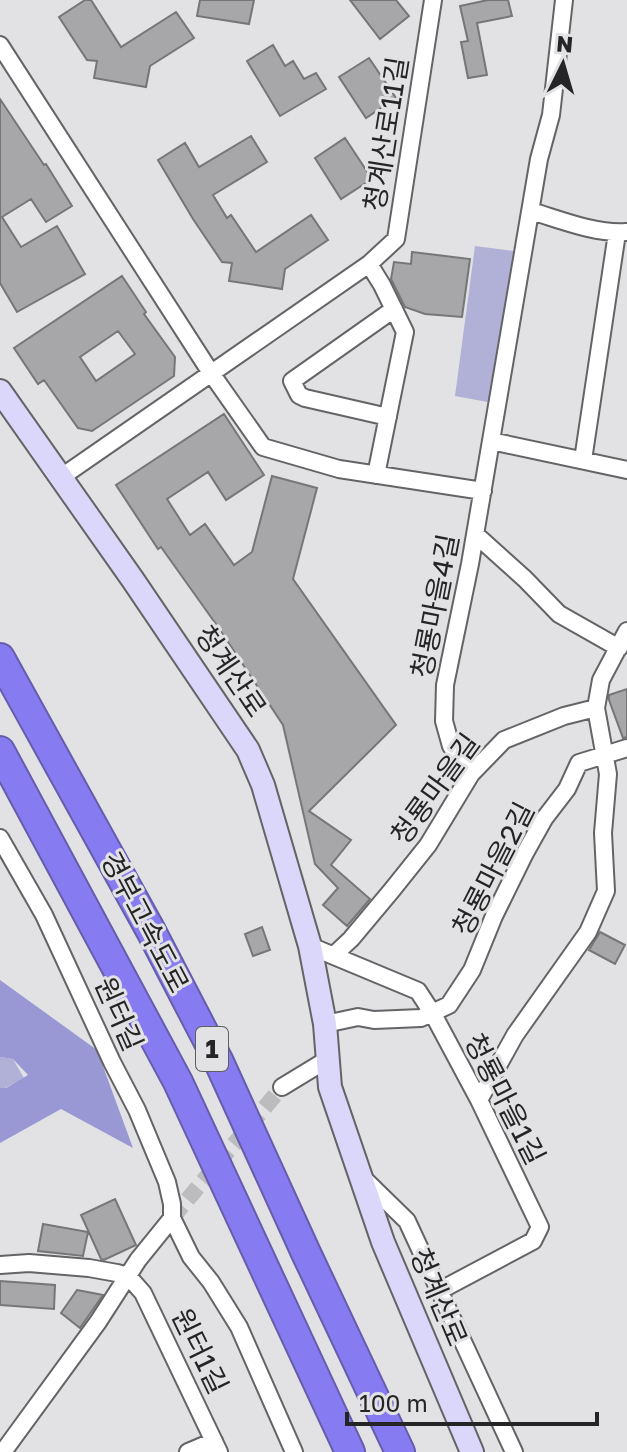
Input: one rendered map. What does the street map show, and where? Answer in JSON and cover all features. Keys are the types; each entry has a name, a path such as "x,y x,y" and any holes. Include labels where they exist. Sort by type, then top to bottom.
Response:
{"highway":[{"name":"경부고속도로","path":"0,658 151,931 218,1060 400,1452"},
{"name":"경부고속도로","path":"0,751 178,1082 350,1452"}],"street":[{"name":"청계산로11길","path":"60,478 369,264 396,239 433,0"},
{"name":"청룡마을4길","path":"471,774 451,746 444,721 445,685 483,491 539,159 551,115 564,0"},
{"path":"0,45 211,373 263,447 339,469 483,491"},
{"path":"531,211 578,226 622,233 583,460"},
{"path":"369,264 405,332 376,475"},
{"path":"388,417 305,398 299,395 292,381 394,309"},
{"name":"청계산로","path":"0,391 248,750 263,785 310,946 325,1024 330,1087 383,1242 472,1452"},
{"path":"491,441 627,470"},
{"path":"475,534 516,569 559,614 619,648"},
{"path":"479,1100 522,1025 588,932 606,891 603,833 608,774 596,708 601,680 627,631"},
{"name":"청룡마을길","path":"334,955 351,939 428,845 471,774 504,740 564,716 596,708"},
{"name":"청룡마을2길","path":"433,1014 449,1005 472,970 525,853 544,819 567,789 579,763 627,748"},
{"name":"원터길","path":"0,838 44,915 137,1110 167,1182 172,1218 191,1257 239,1327 294,1452"},
{"name":"청룡마을1길","path":"310,946 418,991 479,1100 540,1227 533,1241 439,1291"},
{"path":"325,1024 358,1017 374,1020 421,1018 433,1014"},
{"path":"282,1087 328,1059"},
{"path":"362,1177 407,1221 514,1452"},
{"path":"3,1452 98,1322 138,1260 172,1218"},
{"path":"0,1265 29,1263 89,1268 128,1276"},
{"name":"원터1길","path":"128,1276 143,1293 217,1446"},
{"path":"188,1452 217,1446"}],"shaded area":[{"path":"475,246 514,251 493,403 455,396"},
{"path":"0,980 97,1050 133,1148 61,1109 0,1143 0,1088 6,1088 28,1075 13,1059 0,1057"},
{"path":"0,1057 13,1059 24,1078 0,1088"}],"building":[{"path":"85,0 91,0 121,47 176,12 194,38 150,66 146,87 94,78 97,61 87,60 59,17"},
{"path":"200,0 254,0 249,24 197,16"},
{"path":"350,0 396,0 409,16 380,39"},
{"path":"488,0 508,0 512,16 477,23 487,75 468,78 461,42 468,41 460,6"},
{"path":"273,45 285,66 293,61 304,79 316,73 326,89 280,116 247,61"},
{"path":"369,58 396,98 366,118 339,77"},
{"path":"0,99 72,206 46,222 31,199 2,217 21,247 57,226 85,274 17,312 0,283"},
{"path":"251,136 267,162 213,195 227,218 231,215 256,252 311,215 328,240 285,269 282,289 229,281 232,263 222,262 158,160 185,143 199,167"},
{"path":"345,138 372,179 341,199 315,158"},
{"path":"412,252 470,259 462,317 425,314 405,307 391,279 394,262 411,264"},
{"path":"122,276 175,357 174,376 92,431 78,428 44,380 38,384 14,348","holes":["118,331 135,354 96,381 80,357"]},
{"path":"224,414 264,475 226,500 208,472 167,499 190,535 205,524 234,565 252,552 272,476 317,488 293,579 396,725 309,811 351,840 331,865 370,899 347,926 323,905 338,888 315,864 283,725 218,627 161,547 158,549 116,485"},
{"path":"627,689 627,737 623,738 609,695"},
{"path":"262,927 270,950 253,956 245,934"},
{"path":"600,932 625,945 615,964 589,950"},
{"path":"115,1199 136,1245 104,1260 81,1215"},
{"path":"43,1224 88,1232 83,1256 38,1251"},
{"path":"0,1281 55,1285 54,1309 0,1305"},
{"path":"77,1290 103,1295 80,1328 61,1313"}],"tunnel":[{"path":"172,1218 282,1087"}]}
